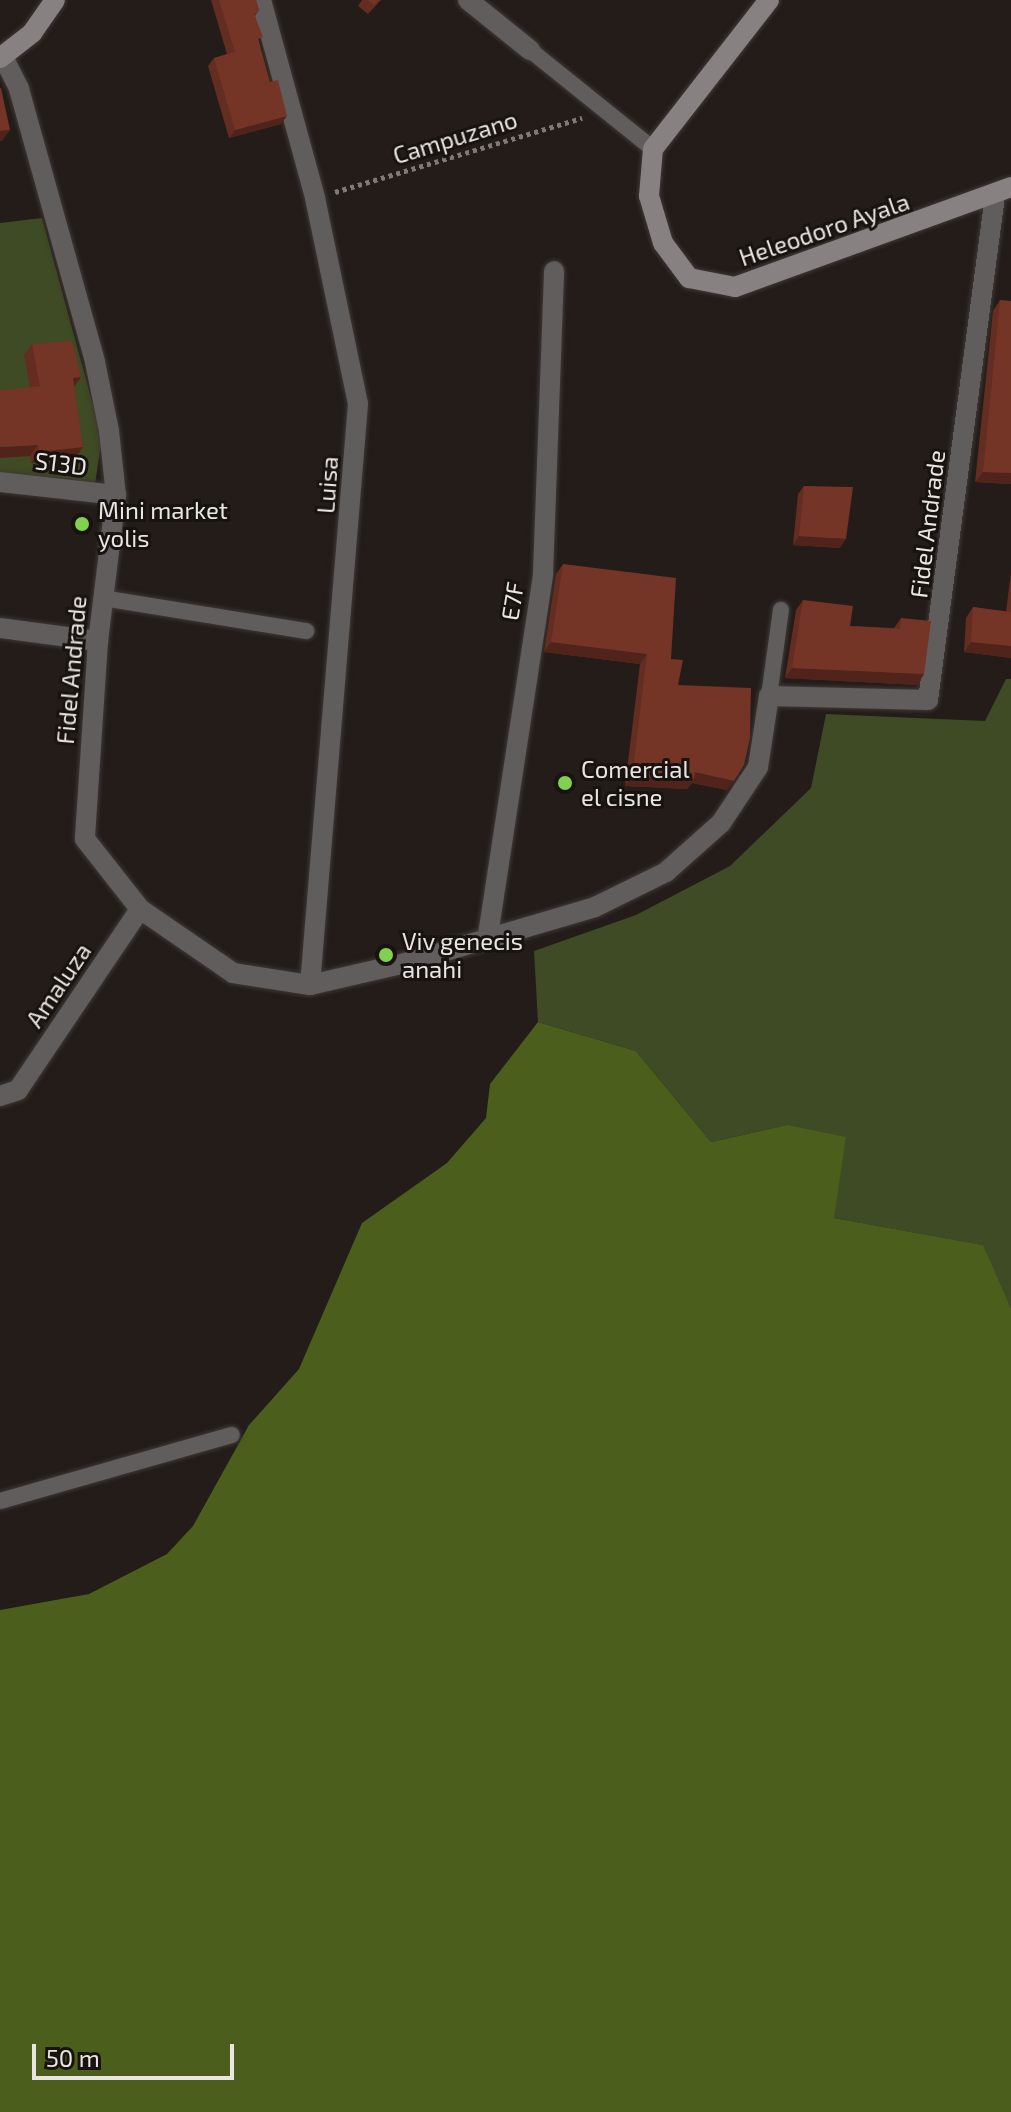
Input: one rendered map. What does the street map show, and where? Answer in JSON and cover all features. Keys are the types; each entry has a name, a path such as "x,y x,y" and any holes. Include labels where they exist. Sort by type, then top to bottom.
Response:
{"street":[{"path":"1,58 32,33 55,0"},
{"name":"Luisa","path":"261,0 315,198 358,404 310,985"},
{"path":"468,0 530,50"},
{"path":"653,149 769,0"},
{"name":"Fidel Andrade","path":"1,58 19,89 95,362 116,495 98,641 85,839 140,909 233,973 310,985 405,963 488,935 595,907 666,872 721,823 758,767 769,696 922,702 931,694 1003,191"},
{"name":"Heleodoro Ayala","path":"653,149 649,196 663,243 689,278 735,287 1003,191"},
{"name":"E7F","path":"488,935 543,574 554,271"},
{"name":"S13D","path":"0,482 116,495"},
{"path":"0,628 98,641"},
{"name":"Amaluza","path":"9,1093 140,909"}],"lane":[{"path":"530,50 653,149"},
{"path":"102,598 306,631"},
{"path":"769,696 781,610"},
{"path":"0,1501 232,1435"}],"path":[{"name":"Campuzano","path":"315,198 606,111"}],"green space":[{"path":"42,218 102,438 95,484 0,474 0,223"},
{"path":"1006,679 1011,679 1011,1308 982,1245 834,1218 787,1125 711,1142 636,1051 538,1022 534,951 636,915 730,866 811,788 826,714 985,721"},
{"path":"538,1022 636,1051 711,1142 787,1125 846,1137 834,1218 983,1245 1011,1308 1011,2112 0,2112 0,1610 89,1594 167,1554 193,1526 249,1425 299,1369 362,1223 447,1163 486,1118 490,1084"}],"building":[{"path":"219,0 256,0 259,10 254,14 263,37 258,39 270,82 278,80 287,116 235,130 214,58 235,52"},
{"path":"1,88 10,130 0,131"},
{"path":"1000,300 1011,301 1011,473 983,472"},
{"path":"72,341 81,377 73,378 83,447 39,452 38,445 0,447 0,390 40,386 32,344"},
{"path":"804,486 853,487 846,539 799,536"},
{"path":"563,564 676,578 671,659 683,660 678,685 751,688 750,738 744,765 734,781 695,772 694,779 632,777 647,654 551,642"},
{"path":"803,600 853,606 850,626 900,629 901,618 931,621 924,674 792,668"},
{"path":"973,607 1011,612 1011,646 971,642"}],"place":[{"name":"Mini market yolis","path":"82,524"},
{"name":"Comercial el cisne","path":"565,783"},
{"name":"Viv genecis anahi","path":"386,955"}]}
